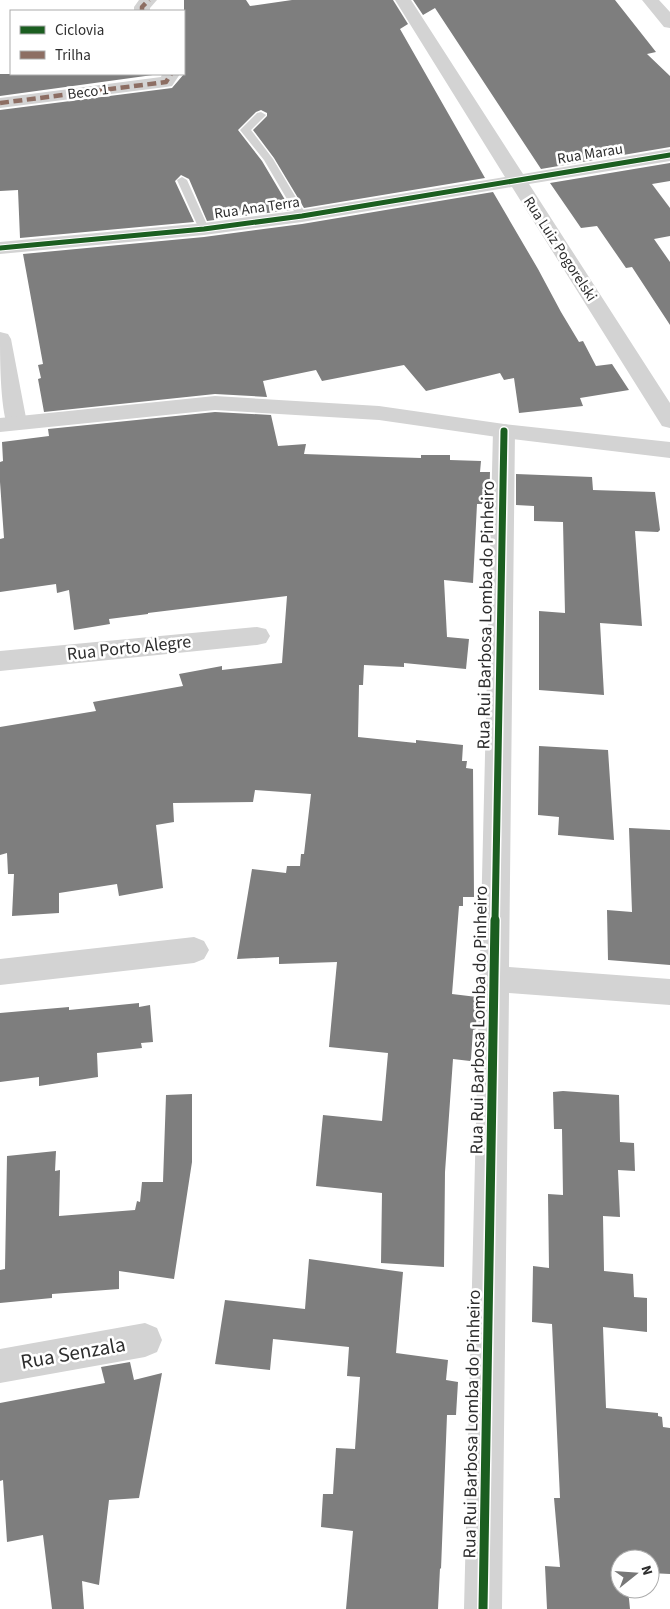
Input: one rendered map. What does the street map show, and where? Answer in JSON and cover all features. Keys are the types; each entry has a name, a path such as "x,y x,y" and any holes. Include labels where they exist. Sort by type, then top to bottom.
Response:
{"street":[{"path":"142,10 142,7 149,0"},
{"name":"Rua Luiz Pogorelski","path":"403,0 670,421"},
{"path":"650,0 670,23"},
{"name":"Beco 1","path":"0,103 166,82 171,75"},
{"name":"Rua Marau","path":"516,180 670,154"},
{"name":"Rua Ana Terra","path":"0,248 204,229 302,216 516,180"},
{"path":"0,339 8,424 215,403 379,413 670,450"},
{"name":"Rua Rui Barbosa Lomba do Pinheiro","path":"483,1609 504,430"},
{"name":"Rua Porto Alegre","path":"0,661 258,636"},
{"path":"0,972 194,950"},
{"path":"495,979 670,992"},
{"name":"Rua Senzala","path":"0,1366 146,1340"}],"lane":[{"path":"261,115 245,130 268,159 302,216"},
{"path":"182,180 204,229"}],"building":[{"path":"184,0 246,0 250,6 292,0 393,0 408,24 400,29 485,178 304,208 274,158 253,130 267,116 267,113 261,110 256,112 238,130 262,161 291,210 207,221 189,179 181,175 175,181 194,222 20,238 18,190 0,191 0,110 172,88 185,75"},
{"path":"413,0 615,0 656,52 647,54 670,76 670,147 541,169 435,8 423,15"},
{"path":"0,74 153,75 0,96"},
{"path":"670,163 670,181 652,184 670,208 670,236 654,239 670,262 670,325 632,267 626,268 597,226 581,228 550,183"},
{"path":"493,192 579,342 583,341 596,366 612,364 629,390 580,398 583,406 519,413 514,378 504,380 500,373 426,391 404,365 322,381 316,370 263,381 267,397 215,394 44,412 38,379 41,378 38,365 43,364 23,254 204,237 302,224"},
{"path":"215,412 271,415 278,446 306,444 304,454 421,458 421,455 450,455 450,460 481,461 480,472 490,472 489,504 477,504 473,583 444,580 447,637 469,639 466,669 404,663 404,667 364,665 363,685 359,685 358,737 416,743 416,740 463,745 462,761 467,761 466,768 473,769 474,897 463,897 463,906 459,906 452,994 477,997 476,1029 473,1030 470,1061 453,1059 445,1172 444,1267 381,1263 382,1193 316,1186 323,1115 382,1121 388,1053 329,1047 337,962 279,964 279,957 237,959 252,869 286,873 287,866 300,866 301,854 304,854 311,794 255,790 253,802 173,803 174,822 156,825 163,888 119,896 117,884 59,893 59,913 12,916 14,874 8,874 7,853 0,855 0,727 96,711 93,702 183,686 179,674 222,666 222,670 282,663 287,596 109,619 110,624 74,630 69,590 57,593 56,584 0,592 0,539 4,538 0,482 0,462 3,461 2,442 49,436 48,429"},
{"path":"516,474 592,477 593,490 655,492 660,530 658,532 635,531 642,626 600,623 604,695 539,690 539,611 565,613 563,522 534,521 534,506 516,505"},
{"path":"539,746 608,750 614,840 558,835 559,817 538,815"},
{"path":"629,828 670,830 670,965 608,960 607,910 632,912"},
{"path":"139,1003 139,1007 150,1005 153,1042 141,1043 142,1048 97,1053 98,1077 39,1086 39,1077 0,1082 0,1013 69,1007 69,1010"},
{"path":"553,1092 619,1095 620,1142 634,1143 635,1171 618,1170 620,1217 603,1216 604,1271 633,1274 634,1297 647,1298 647,1332 603,1327 606,1408 658,1413 658,1416 662,1417 663,1427 670,1428 670,1574 660,1574 660,1549 610,1549 610,1599 629,1599 630,1609 547,1609 545,1566 560,1567 554,1498 560,1498 552,1324 532,1322 533,1266 549,1268 548,1194 563,1195 562,1129 554,1129"},
{"path":"192,1094 192,1162 174,1279 119,1271 119,1289 52,1294 52,1298 0,1303 0,1270 5,1269 7,1156 56,1151 55,1171 60,1170 59,1216 135,1210 137,1201 140,1202 142,1182 163,1182 166,1095"},
{"path":"309,1259 403,1272 396,1353 448,1360 446,1380 458,1382 456,1415 447,1415 438,1609 346,1609 353,1531 321,1527 323,1494 333,1494 336,1448 355,1449 360,1377 347,1376 349,1347 273,1339 270,1370 215,1364 225,1300 305,1309"},
{"path":"130,1362 134,1380 162,1373 139,1498 109,1500 99,1585 82,1581 84,1609 52,1609 43,1535 7,1542 3,1480 0,1481 0,1403 105,1383 101,1367"}],"marked path":[{"path":"142,10 142,7 149,0"},
{"path":"0,103 166,82 171,75"}],"cycle path":[{"path":"0,248 204,229 302,216 670,155"},
{"path":"483,1609 504,431"}]}
